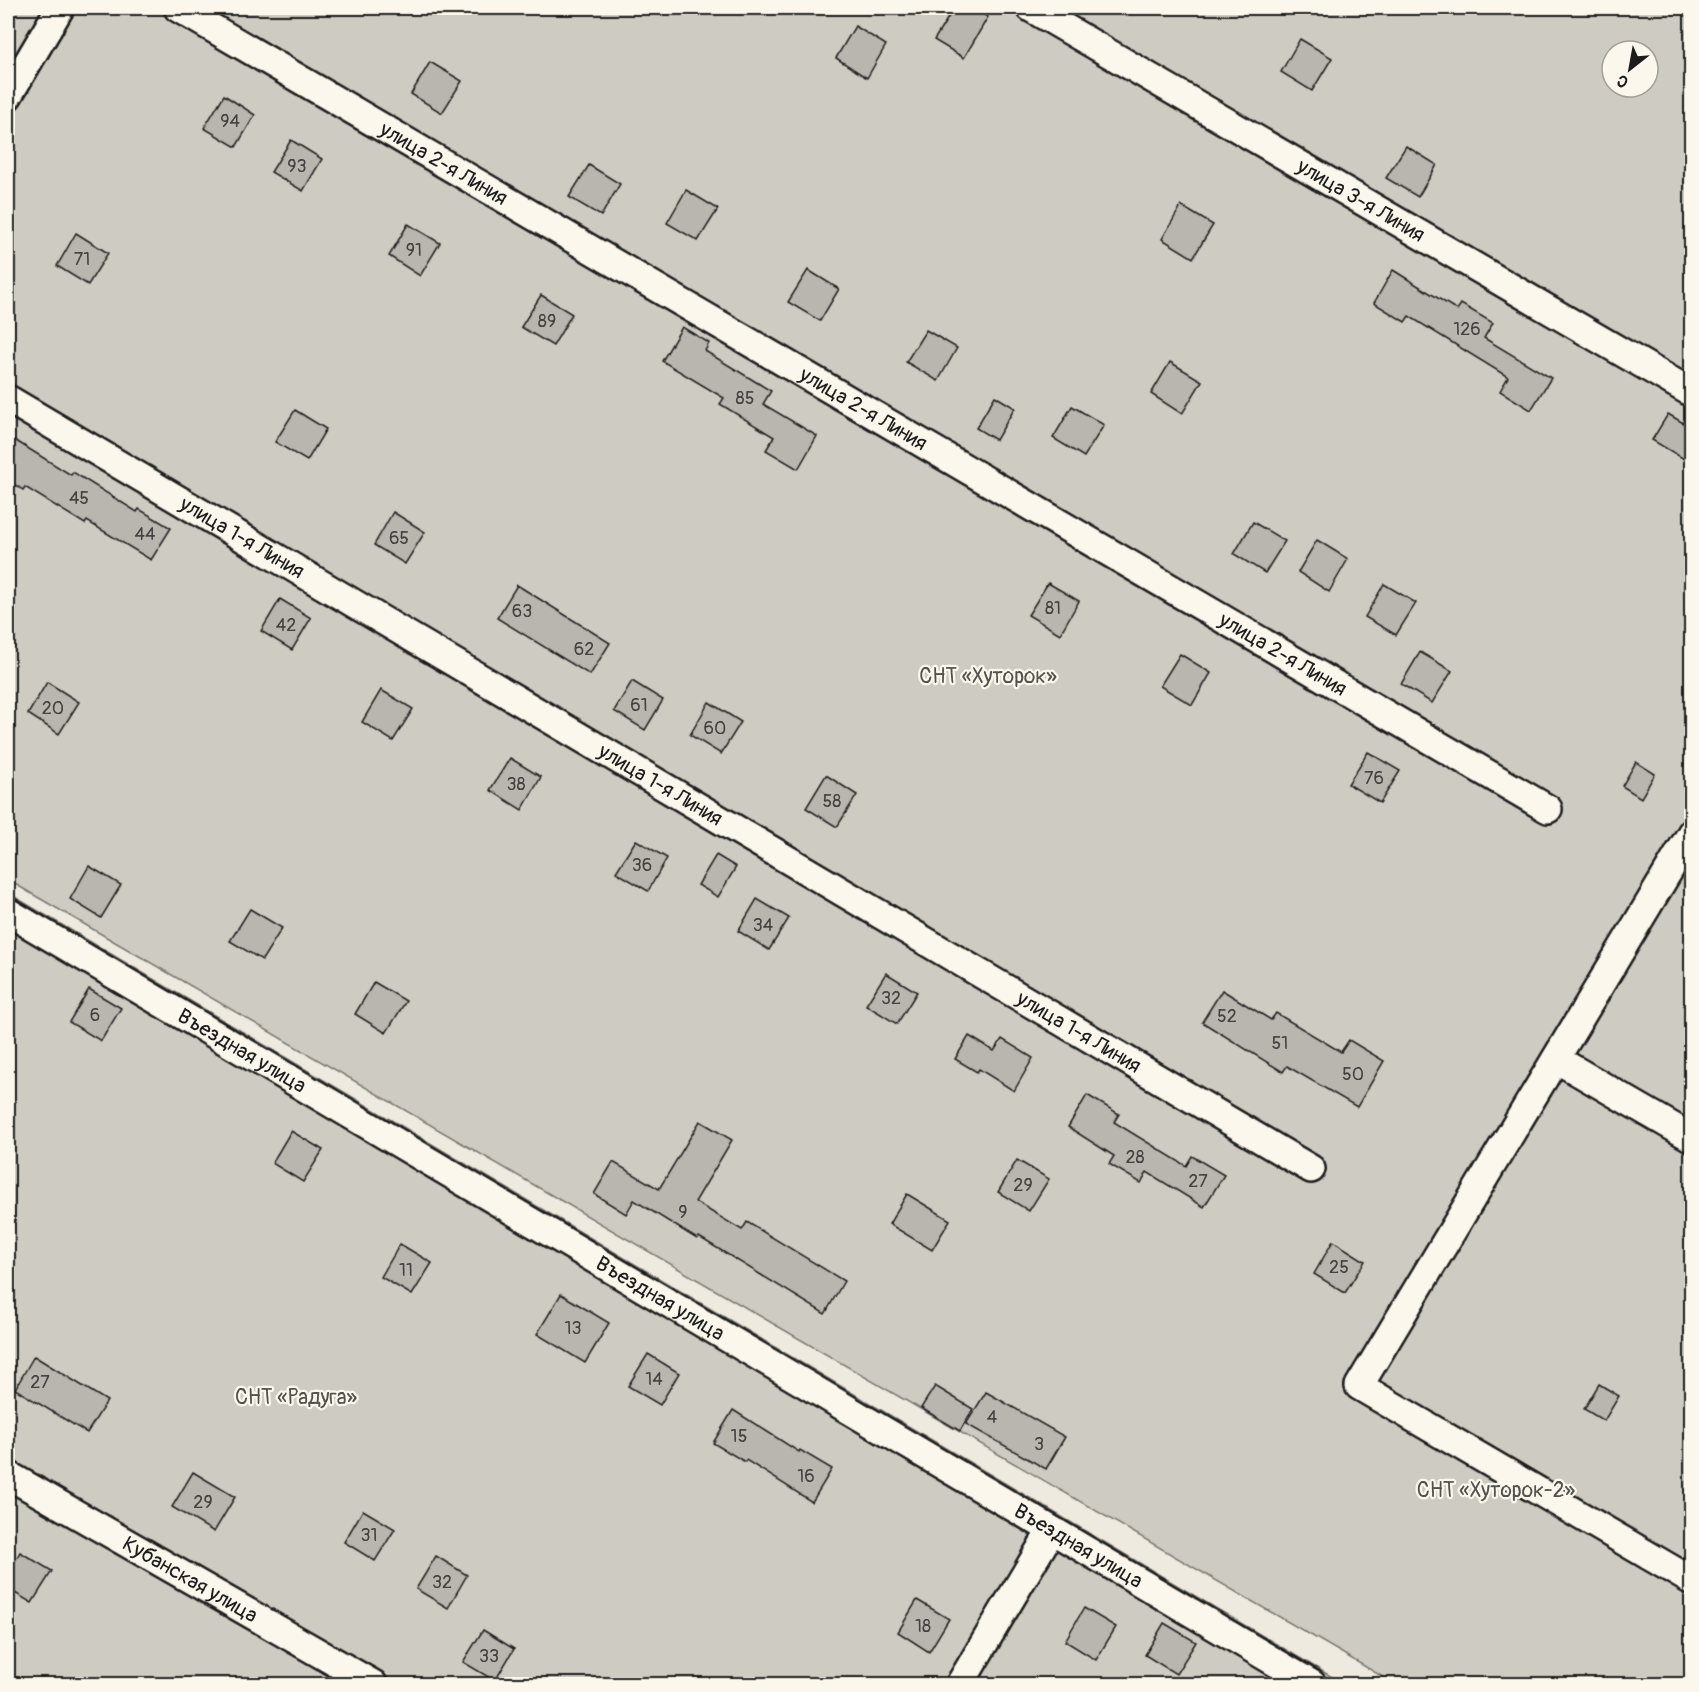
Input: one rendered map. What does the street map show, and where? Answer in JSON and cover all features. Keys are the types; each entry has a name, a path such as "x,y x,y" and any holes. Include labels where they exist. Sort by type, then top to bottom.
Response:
{"street":[{"path":"8,96 60,8"},
{"name":"улица 2-я Линия","path":"178,8 1548,809"},
{"name":"улица 3-я Линия","path":"1031,8 1692,393"},
{"name":"улица 1-я Линия","path":"8,399 1311,1169"},
{"path":"1692,832 1359,1386 1692,1581"},
{"name":"Въездная улица","path":"8,912 1312,1684"},
{"path":"1556,1059 1692,1138"},
{"name":"Кубанская улица","path":"8,1475 373,1684"},
{"path":"960,1684 1051,1531"}],"green space":[{"name":"СНТ «Хуторок»","path":"8,8 1691,8 1691,1684 1395,1684 8,880"},
{"name":"СНТ «Радуга»","path":"8,893 1344,1684 8,1684"}],"building":[{"path":"954,8 972,8 988,17 964,58 934,40"},
{"path":"855,26 886,45 867,78 836,58"},
{"path":"1300,39 1332,58 1312,91 1281,72"},
{"path":"430,62 462,81 442,113 411,94"},
{"path":"224,95 255,115 236,147 204,128"},
{"path":"291,140 322,159 303,191 271,172"},
{"path":"1406,146 1437,165 1418,197 1386,178"},
{"path":"589,165 620,184 601,216 569,197"},
{"path":"686,190 718,209 698,241 667,223"},
{"path":"1181,206 1213,225 1193,258 1162,239"},
{"path":"408,224 440,243 420,276 389,256"},
{"path":"76,233 108,253 88,285 57,266"},
{"path":"808,270 839,289 820,321 788,302"},
{"path":"1393,270 1457,310 1461,304 1493,323 1484,338 1551,378 1531,410 1500,391 1508,377 1409,316 1405,322 1374,303"},
{"path":"541,295 572,314 553,346 521,327"},
{"path":"682,327 709,343 705,351 771,391 763,404 817,436 798,469 766,450 774,437 720,404 724,398 662,361"},
{"path":"926,330 957,348 938,381 906,362"},
{"path":"1170,362 1202,381 1182,414 1151,394"},
{"path":"995,396 1015,408 996,440 976,428"},
{"path":"1072,406 1104,425 1084,457 1053,438"},
{"path":"295,410 326,429 307,461 275,442"},
{"path":"1668,414 1692,428 1692,446 1684,459 1652,440"},
{"path":"8,436 71,475 73,472 137,512 139,509 171,528 151,560 87,521 85,524 25,487 23,490 8,480"},
{"path":"393,512 425,532 405,564 374,545"},
{"path":"1253,522 1285,541 1265,573 1234,554"},
{"path":"1317,540 1348,559 1329,592 1298,572"},
{"path":"1048,583 1079,601 1060,634 1028,615"},
{"path":"1384,584 1416,603 1396,635 1365,617"},
{"path":"517,585 610,643 590,675 497,618"},
{"path":"280,599 311,618 292,650 261,631"},
{"path":"1420,652 1452,671 1432,703 1401,684"},
{"path":"1180,654 1211,673 1192,705 1160,686"},
{"path":"632,681 663,700 645,730 614,711"},
{"path":"47,682 79,702 59,734 28,714"},
{"path":"381,690 413,709 393,741 362,722"},
{"path":"709,702 741,722 721,754 690,735"},
{"path":"1368,752 1400,771 1380,803 1348,784"},
{"path":"510,758 541,777 522,810 490,790"},
{"path":"1636,762 1655,774 1641,798 1622,786"},
{"path":"826,775 857,795 837,827 806,808"},
{"path":"636,840 667,858 648,891 616,872"},
{"path":"716,855 736,867 718,897 698,885"},
{"path":"89,866 121,885 101,918 70,899"},
{"path":"757,899 789,918 769,950 738,931"},
{"path":"250,909 282,928 262,960 230,941"},
{"path":"886,973 917,992 897,1024 866,1005"},
{"path":"374,982 406,1001 386,1033 355,1014"},
{"path":"89,989 121,1008 101,1041 69,1022"},
{"path":"1222,990 1271,1020 1276,1013 1341,1052 1349,1040 1384,1061 1357,1107 1287,1066 1283,1072 1202,1022"},
{"path":"969,1036 994,1051 1002,1039 1033,1058 1014,1091 979,1069 977,1072 955,1059"},
{"path":"1087,1095 1119,1114 1114,1122 1186,1166 1192,1156 1224,1175 1204,1207 1147,1172 1141,1183 1109,1164 1114,1156 1068,1127"},
{"path":"700,1121 732,1140 695,1202 742,1230 747,1222 844,1281 825,1314 634,1200 626,1214 594,1194 613,1162 659,1189"},
{"path":"291,1131 323,1150 303,1182 272,1163"},
{"path":"1017,1160 1049,1179 1029,1211 998,1192"},
{"path":"907,1194 950,1220 932,1250 889,1224"},
{"path":"1333,1241 1365,1261 1345,1293 1314,1274"},
{"path":"400,1244 432,1263 412,1295 381,1277"},
{"path":"561,1294 609,1323 585,1363 537,1334"},
{"path":"648,1354 679,1373 660,1405 628,1386"},
{"path":"34,1356 107,1401 87,1433 15,1389"},
{"path":"1599,1384 1619,1396 1604,1421 1584,1409"},
{"path":"935,1386 973,1409 960,1431 921,1408"},
{"path":"986,1392 1065,1437 1046,1469 966,1424"},
{"path":"733,1410 799,1452 800,1450 832,1469 812,1502 746,1460 745,1462 713,1443"},
{"path":"193,1472 235,1497 214,1532 172,1507"},
{"path":"363,1510 395,1529 375,1561 344,1542"},
{"path":"20,1552 52,1571 32,1603 8,1589 8,1573"},
{"path":"436,1556 467,1575 448,1608 416,1589"},
{"path":"917,1600 949,1619 929,1652 898,1632"},
{"path":"1084,1608 1116,1627 1096,1660 1065,1641"},
{"path":"1164,1623 1196,1642 1176,1674 1145,1655"},
{"path":"483,1630 514,1649 495,1681 463,1662"}],"park label":[{"name":"СНТ «Хуторок-2»","path":"1496,1490"}]}
